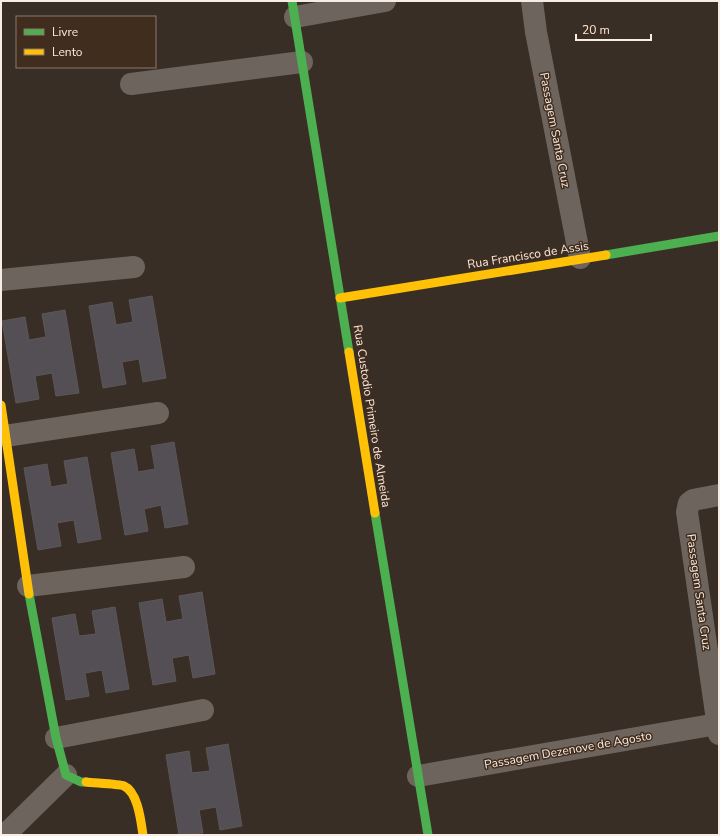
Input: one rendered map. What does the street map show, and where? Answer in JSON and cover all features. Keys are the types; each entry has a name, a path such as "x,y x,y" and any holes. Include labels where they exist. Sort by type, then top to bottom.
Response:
{"street":[{"path":"293,9 385,1"},
{"name":"Passagem Santa Cruz","path":"532,1 536,32 580,258"},
{"name":"Rua Custodio Primeiro de Almeida","path":"293,9 428,835"},
{"path":"131,84 302,62"},
{"name":"Rua Francisco de Assis","path":"340,298 719,236"},
{"path":"1,280 134,267"},
{"path":"1,405 28,586 56,738 66,775 81,782 124,786 129,789 136,800 143,835"},
{"path":"5,436 158,413"},
{"name":"Passagem Santa Cruz","path":"718,729 687,512 689,503 693,500 719,495"},
{"path":"28,586 184,567"},
{"path":"56,738 203,710"},
{"name":"Passagem Dezenove de Agosto","path":"418,776 718,729"},
{"path":"5,835 66,775"}],"building":[{"path":"152,296 166,378 143,382 139,359 122,362 126,384 103,388 89,306 112,302 116,325 133,322 129,300"},
{"path":"65,310 79,393 56,396 52,373 35,376 39,399 16,403 2,321 25,317 29,340 46,337 42,314"},
{"path":"174,442 188,524 165,528 161,505 144,509 148,531 125,535 111,453 134,449 138,472 155,469 151,446"},
{"path":"87,457 101,539 78,543 74,520 57,523 61,546 38,550 24,468 47,464 51,487 68,484 64,461"},
{"path":"202,592 215,674 193,678 189,655 172,658 176,681 153,685 139,603 162,599 166,622 183,619 179,596"},
{"path":"115,607 129,689 106,693 102,670 85,673 89,696 66,700 52,618 75,614 79,636 96,634 92,611"},
{"path":"228,744 242,826 220,830 216,807 199,810 203,833 179,835 166,755 189,751 192,773 210,771 206,748"}],"traffic: fast":[{"path":"292,1 349,352"},
{"path":"606,255 719,236"},
{"path":"375,513 428,835"},
{"path":"29,594 56,738 66,775 81,782 86,782"}],"traffic: slow":[{"path":"340,298 606,255"},
{"path":"349,352 375,513"},
{"path":"1,405 29,594"},
{"path":"86,782 121,785 129,789 136,801 143,835"}]}
